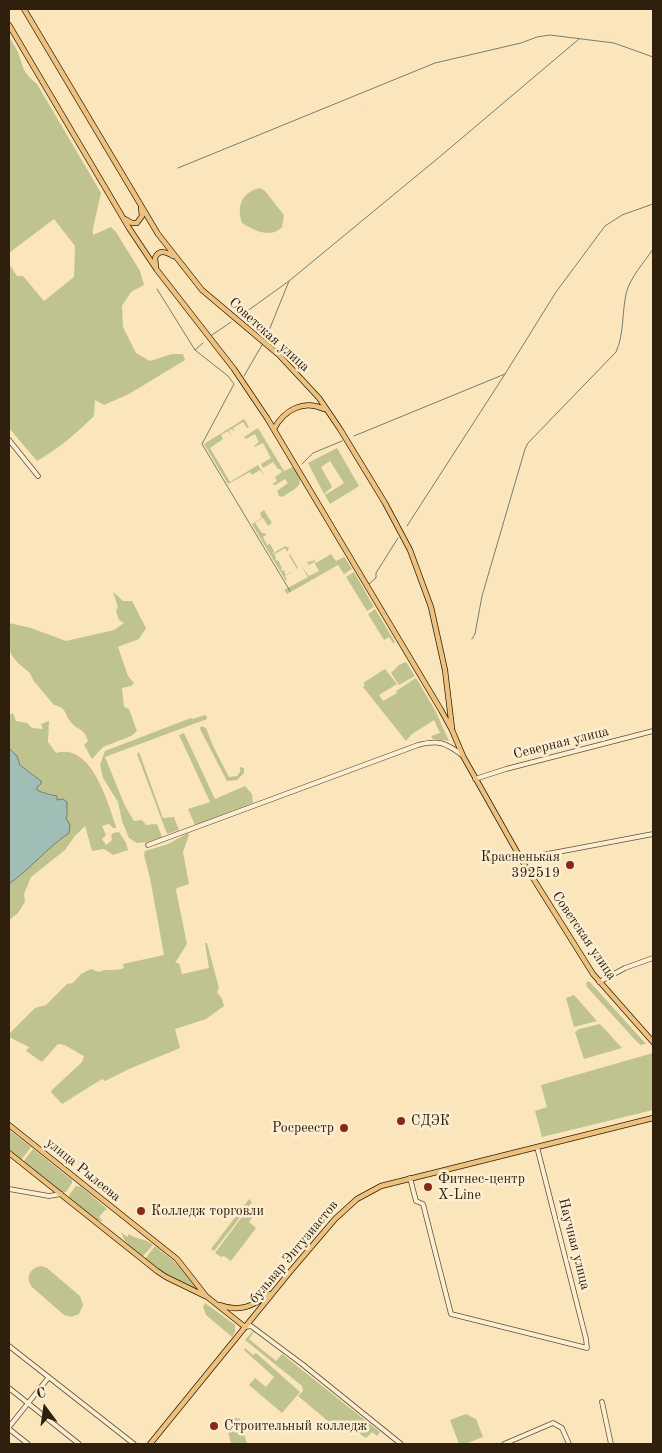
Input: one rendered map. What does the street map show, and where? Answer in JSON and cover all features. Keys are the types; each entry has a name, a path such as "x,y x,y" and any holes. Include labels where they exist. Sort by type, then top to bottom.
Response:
{"main road":[{"name":"Советская улица","path":"24,9 158,234 176,258 202,290 291,367 340,429 397,525 420,576 438,635 445,670 452,730 463,756 550,908 599,982 653,1042"},
{"path":"9,25 121,214 157,270 234,370 274,429 452,730"},
{"path":"121,214 127,221 137,222 142,216 141,205"},
{"path":"157,270 155,258 159,253 167,252 176,258"},
{"path":"274,429 283,416 293,409 304,405 317,405 326,410"},
{"name":"бульвар Энтузиастов","path":"150,1444 275,1290 345,1208 357,1199 376,1188 410,1178 653,1118"},
{"name":"улица Рылеева","path":"9,1125 177,1259 206,1296 245,1328"},
{"name":"улица Рылеева","path":"9,1153 157,1271 206,1296"},
{"path":"214,1303 231,1308 247,1308 275,1290"}],"street":[{"path":"9,440 38,476"},
{"name":"Северная улица","path":"475,779 506,768 653,731"},
{"path":"148,845 418,744 440,742 450,746 463,756"},
{"path":"521,859 653,834"},
{"path":"599,982 625,968 653,958"},
{"name":"Научная улица","path":"410,1178 416,1201 423,1204 451,1314 587,1348 537,1147"},
{"path":"9,1189 49,1196 61,1194"},
{"name":"улица Рылеева","path":"245,1328 251,1326 286,1352 401,1444"},
{"path":"9,1346 134,1444"},
{"path":"28,1444 9,1428 49,1378"},
{"path":"9,1388 79,1444"},
{"path":"602,1402 611,1444"},
{"path":"504,1444 553,1423 562,1428 569,1444"}],"green space":[{"path":"9,36 17,50 25,72 37,84 101,193 93,235 111,227 140,271 144,285 131,292 122,306 123,327 136,353 150,361 172,354 183,354 185,360 129,394 104,405 95,400 94,416 81,429 37,461 9,428 9,264 17,276 23,276 44,301 74,277 75,246 54,219 9,253"},
{"path":"260,188 265,191 284,215 282,227 278,231 267,233 257,231 242,223 240,206 242,201 249,193"},
{"path":"244,419 249,427 247,428 243,422 233,428 235,432 232,429 229,430 231,435 228,431 221,435 223,439 210,448 230,482 258,465 265,476 260,470 252,475 250,472 228,484 204,444"},
{"path":"258,428 284,471 293,467 299,478 299,485 282,497 279,496 277,491 288,483 285,479 275,485 272,484 277,481 275,477 282,472 273,462 263,468 261,464 271,458 263,443 254,447 259,442 255,434 246,439 244,437"},
{"path":"337,448 359,486 330,504 325,495 344,483 330,461 321,467 332,487 324,494 308,463"},
{"path":"264,510 272,523 268,526 263,518 255,523 262,533 265,533 266,535 263,537 267,545 270,544 274,551 272,554 285,546 289,548 287,552 285,548 273,555 275,555 276,561 278,560 282,571 284,570 285,575 294,571 285,576 286,581 252,524 262,518 260,513"},
{"path":"341,552 352,569 344,574 338,565 287,594 284,590 308,577 301,566 309,576 319,571 314,562 309,565 307,562 313,561 313,559 316,563 331,554 336,561 344,557"},
{"path":"290,554 298,568 289,555"},
{"path":"354,572 374,607 367,611 346,577"},
{"path":"113,592 123,601 132,601 146,628 139,639 118,647 128,676 134,683 131,686 122,688 124,707 129,709 137,731 131,736 103,747 92,759 84,745 88,741 84,733 73,724 63,709 54,705 33,680 30,673 12,656 9,648 9,623 31,628 66,641 114,630 124,623 119,620 116,611 118,607"},
{"path":"375,609 395,642 393,643 389,637 384,640 368,614"},
{"path":"406,662 415,676 399,685 391,673 399,665"},
{"path":"385,669 397,684 379,695 383,701 416,678 435,710 449,741 433,739 431,736 440,733 434,720 412,734 406,741 363,687 365,685 363,683"},
{"path":"9,713 10,715 13,713 16,721 27,723 32,728 43,729 41,724 49,721 48,742 56,753 68,752 79,756 88,765 103,789 116,826 116,828 113,828 109,824 102,826 106,835 102,839 106,845 112,840 111,836 113,833 119,832 128,850 113,855 104,849 92,851 85,826 65,850 31,877 24,894 25,902 18,913 9,920 9,884 56,842 69,833 60,800 57,800 52,794 41,793 37,790 41,781 20,765 17,756 9,747"},
{"path":"206,715 207,719 105,757 125,806 134,821 142,820 146,825 157,824 162,837 148,842 137,843 129,838 122,821 118,802 103,778 100,765 105,751 191,718"},
{"path":"201,726 206,728 229,777 237,776 240,772 240,767 244,768 244,773 237,780 227,781 200,729"},
{"path":"184,733 215,799 245,786 252,794 253,803 195,825 188,809 210,802 179,735"},
{"path":"139,752 163,818 174,817 179,830 167,834 137,754"},
{"path":"188,833 183,852 189,884 176,890 187,944 175,963 179,963 182,974 209,968 205,943 207,943 219,988 217,992 224,1006 206,1019 175,1029 180,1048 105,1081 102,1079 62,1104 51,1092 82,1062 84,1056 58,1044 42,1062 26,1051 29,1047 9,1037 9,1034 35,1008 46,1005 67,984 73,983 81,974 91,969 99,972 120,969 124,968 123,964 164,955 144,855 145,851 168,844"},
{"path":"589,981 646,1044 641,1045 637,1042 587,987 586,983"},
{"path":"574,995 597,1021 574,1027 566,998"},
{"path":"600,1024 622,1048 584,1059 575,1032 579,1029"},
{"path":"653,1053 653,1110 542,1137 535,1111 547,1107 541,1085"},
{"path":"9,1130 31,1147 21,1160 9,1151"},
{"path":"33,1149 72,1180 66,1192 61,1193 23,1162"},
{"path":"76,1186 81,1187 106,1208 107,1210 99,1217 103,1221 96,1220 69,1199 69,1195"},
{"path":"249,1199 252,1202 214,1251 211,1249"},
{"path":"251,1209 254,1210 255,1214 249,1222 256,1228 231,1261 215,1253 244,1214 246,1215"},
{"path":"121,1232 127,1237 129,1234 153,1245 142,1257 125,1241"},
{"path":"155,1246 177,1264 201,1293 166,1275 145,1259"},
{"path":"41,1266 47,1268 80,1296 83,1305 79,1314 71,1317 64,1315 32,1287 29,1280 31,1271"},
{"path":"205,1303 235,1325 235,1332 232,1337 206,1315 203,1307"},
{"path":"253,1331 249,1339 276,1361 282,1354 380,1432 377,1436 372,1432 366,1438 345,1424 329,1422 298,1396 303,1391 302,1386 245,1340"},
{"path":"245,1348 253,1355 256,1353 300,1392 282,1413 249,1385 255,1378 266,1387 274,1377 244,1350"},
{"path":"466,1414 476,1419 483,1437 465,1444 459,1444 450,1420"},
{"path":"232,1417 240,1419 247,1444 231,1444 226,1423"}],"water":[{"path":"9,748 17,756 20,765 41,781 37,790 57,796 57,800 63,799 67,802 66,818 70,825 69,833 9,884"}],"waterway":[{"path":"178,168 435,63 521,43 537,37 550,35 614,43 653,57"},
{"path":"266,338 289,281 579,39"},
{"path":"653,63 653,71"},
{"path":"354,436 505,374 556,292 605,226 622,215 653,204"},
{"path":"472,639 475,634 482,596 525,449 528,443 616,352 622,331 628,288 653,249"},
{"path":"239,317 289,281"},
{"path":"157,289 195,350 203,343"},
{"path":"212,335 231,322"},
{"path":"244,376 262,345"},
{"path":"195,350 228,376 234,384 202,444 290,591"},
{"path":"407,526 505,374"},
{"path":"302,464 313,453 342,441"},
{"path":"369,584 376,578 376,573 398,538"}],"place":[{"name":"Красненькая 392519","path":"570,865"},
{"name":"СДЭК","path":"401,1121"},
{"name":"Росреестр","path":"344,1128"},
{"name":"Фитнес-центр X-Line","path":"428,1187"},
{"name":"Колледж торговли","path":"141,1211"},
{"name":"Строительный колледж","path":"214,1426"}]}
